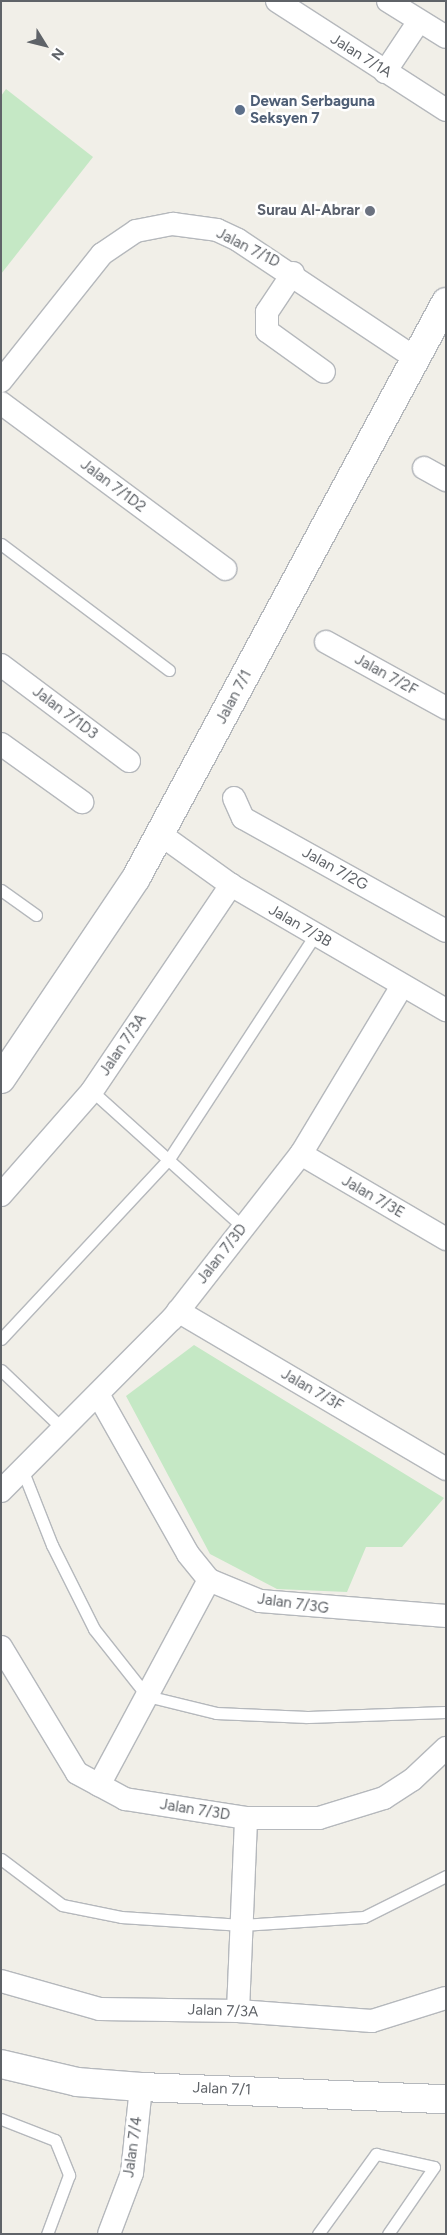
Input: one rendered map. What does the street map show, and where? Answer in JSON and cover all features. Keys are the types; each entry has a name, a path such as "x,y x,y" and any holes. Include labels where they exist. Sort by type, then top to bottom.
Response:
{"street":[{"name":"Jalan 7/1A","path":"278,1 446,110"},
{"path":"388,1 446,37"},
{"path":"386,72 419,20"},
{"name":"Jalan 7/1D","path":"1,381 78,279 102,254 136,232 173,224 217,230 293,273 415,358"},
{"path":"293,273 266,312 267,330 324,372"},
{"name":"Jalan 7/1","path":"1,1079 56,1003 160,834 446,302"},
{"name":"Jalan 7/1D2","path":"1,403 225,569"},
{"path":"424,468 446,480"},
{"name":"Jalan 7/2F","path":"326,642 446,708"},
{"name":"Jalan 7/1D3","path":"1,664 129,760"},
{"path":"1,744 82,802"},
{"name":"Jalan 7/2G","path":"234,798 243,818 446,931"},
{"name":"Jalan 7/3B","path":"160,834 231,886 446,1010"},
{"name":"Jalan 7/3A","path":"1,1195 92,1091 231,886"},
{"name":"Jalan 7/3D","path":"1,1491 62,1428 99,1396 178,1311 301,1154 402,986"},
{"name":"Jalan 7/3E","path":"301,1154 446,1239"},
{"name":"Jalan 7/3F","path":"178,1311 446,1469"},
{"name":"Jalan 7/3G","path":"99,1396 188,1554 209,1580 260,1602 446,1616"},
{"path":"99,1785 209,1580"},
{"name":"Jalan 7/3D","path":"1,1646 77,1773 125,1799 246,1818 319,1818 351,1811 412,1780 446,1748"},
{"path":"238,2010 246,1818"},
{"name":"Jalan 7/3A","path":"1,1981 100,2009 238,2010 372,2021 446,1998"},
{"name":"Jalan 7/1","path":"1,2064 77,2082 141,2087 446,2100"},
{"name":"Jalan 7/4","path":"109,2234 132,2173 141,2087"}],"lane":[{"path":"1,544 169,670"},
{"path":"1,890 36,915"},
{"path":"1,1339 169,1159 315,935"},
{"path":"92,1091 243,1227"},
{"path":"1,1370 62,1428"},
{"path":"22,1469 52,1545 94,1629 146,1696 216,1713 307,1717 446,1712"},
{"path":"1,1858 62,1905 121,1917 242,1925 364,1917 446,1876"},
{"path":"1,2119 55,2140 69,2175 47,2234"},
{"path":"318,2234 376,2154 434,2167 388,2234"}],"green space":[{"path":"6,89 93,157 1,274 1,96"},
{"path":"194,1345 444,1498 402,1547 366,1547 347,1592 277,1589 210,1554 126,1396"}],"place":[{"name":"Dewan Serbaguna Seksyen 7","path":"240,110"},
{"name":"Surau Al-Abrar","path":"370,211"}]}
